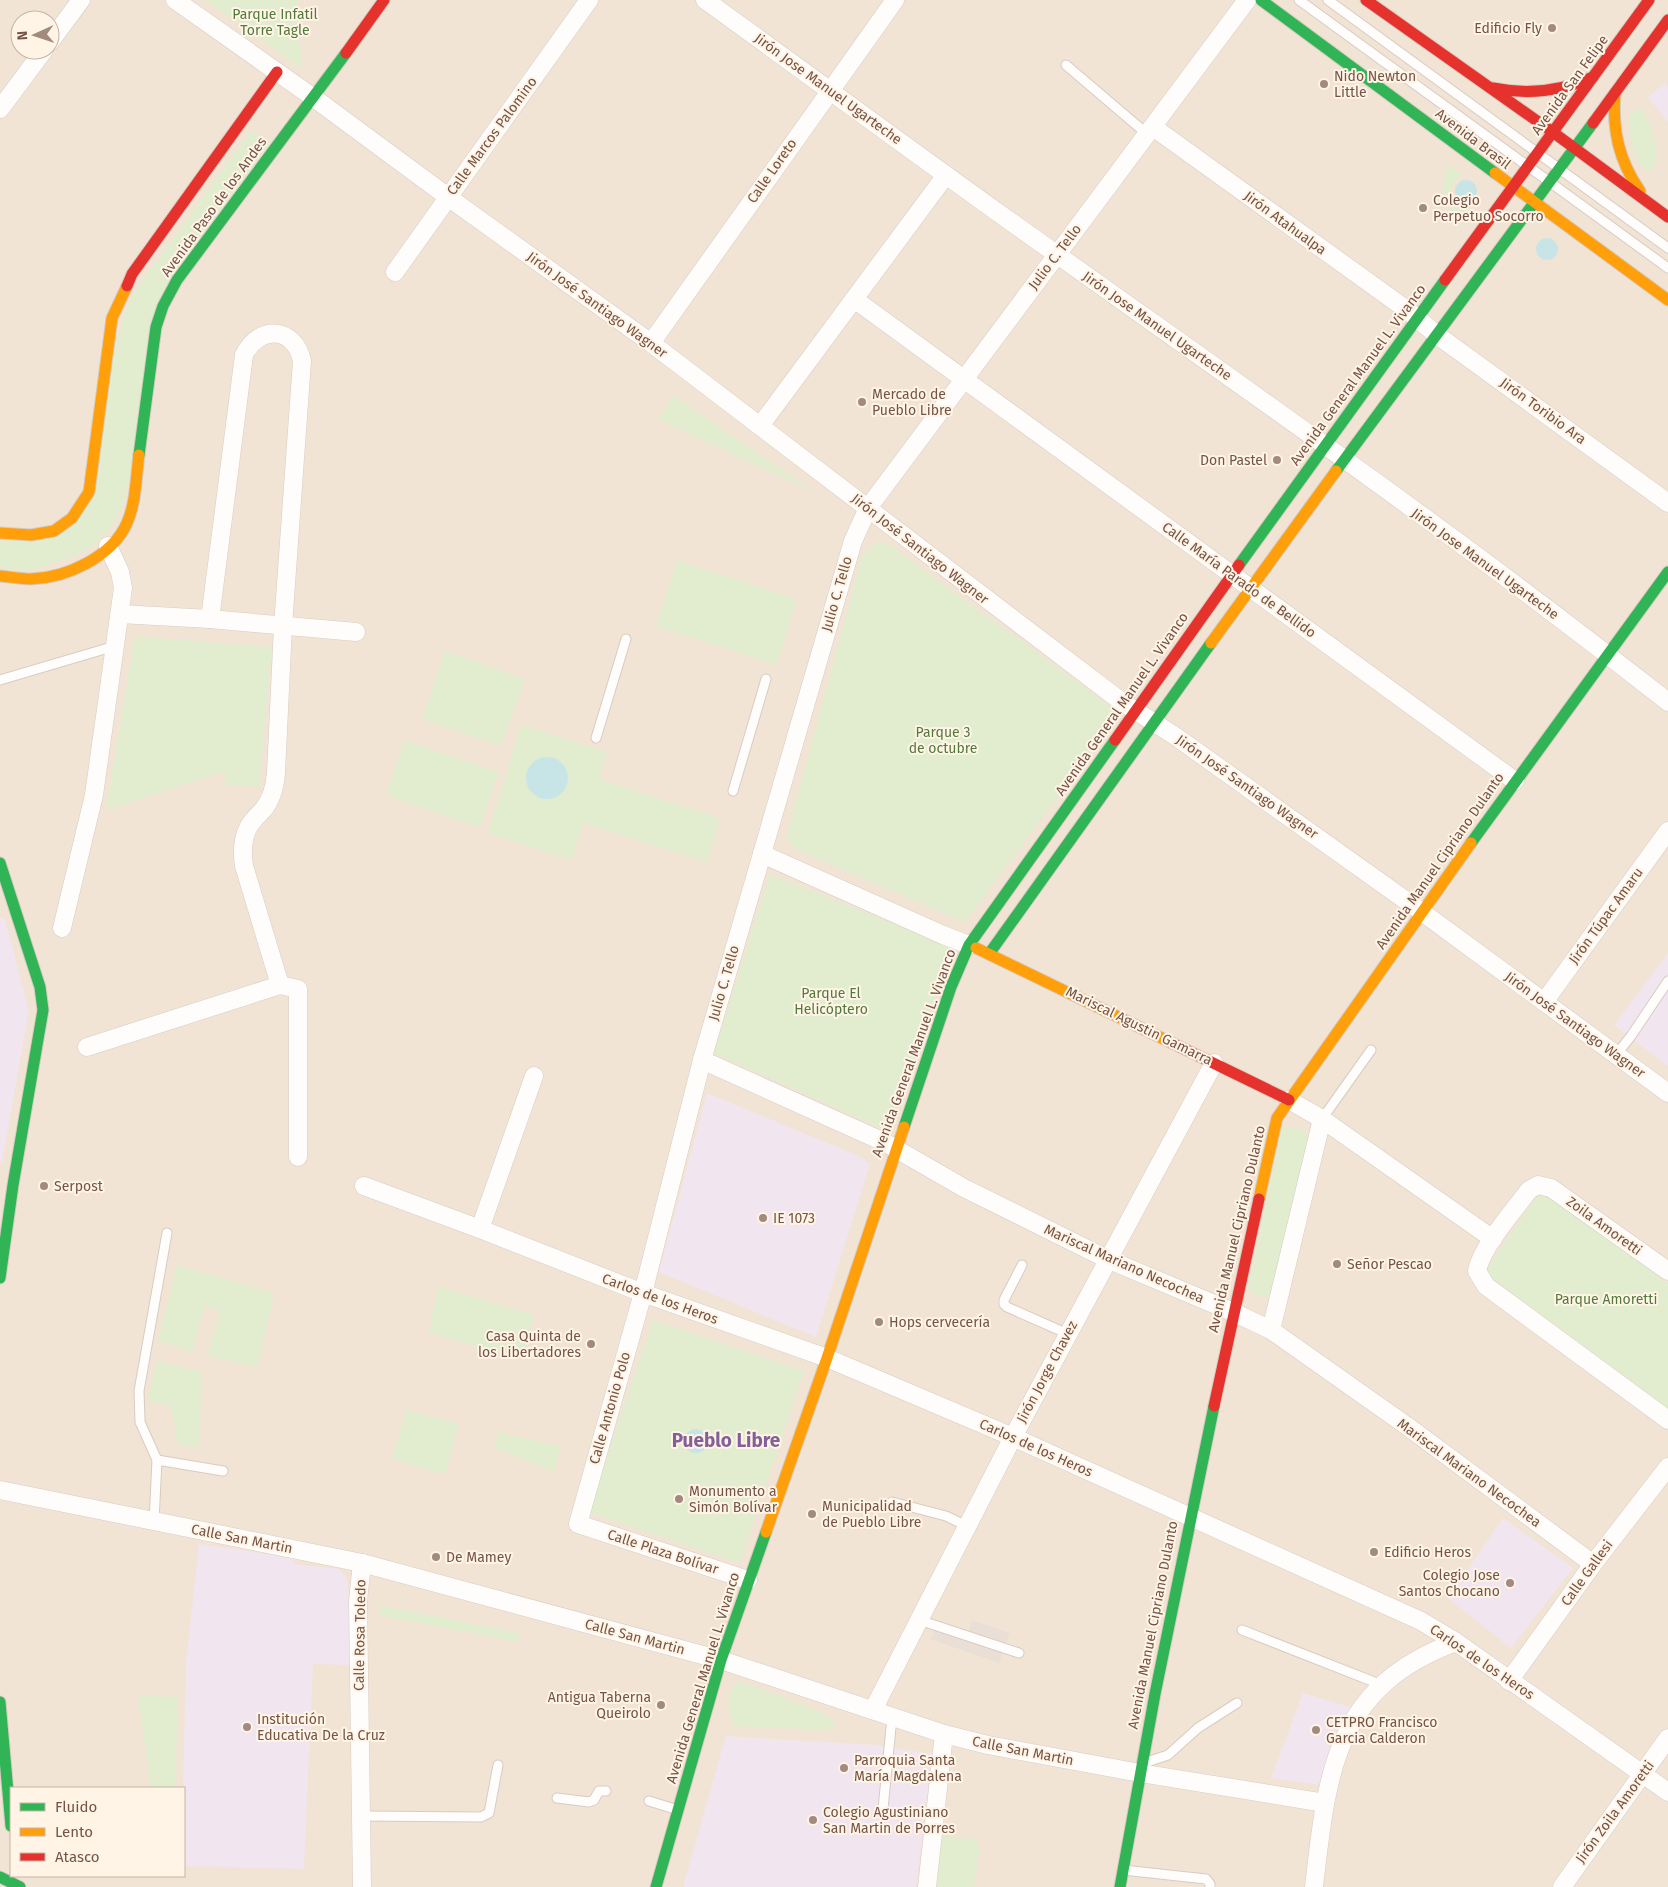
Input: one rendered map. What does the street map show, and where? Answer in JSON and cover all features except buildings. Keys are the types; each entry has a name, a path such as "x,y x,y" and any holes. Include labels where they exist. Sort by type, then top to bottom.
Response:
{"street":[{"path":"60,28 81,0"},
{"name":"Jirón José Santiago Wagner","path":"175,0 314,98 650,344 1134,711 1183,741 1422,912 1668,1093"},
{"name":"Avenida Paso de los Andes","path":"0,576 31,579 55,575 77,567 96,557 127,524 133,501 156,327 163,306 177,280 314,98 384,0"},
{"name":"Calle Marcos Palomino","path":"395,272 589,0"},
{"name":"Jirón Jose Manuel Ugarteche","path":"705,0 1057,255 1325,445 1608,654"},
{"name":"Calle Loreto","path":"650,344 895,0"},
{"name":"Julio C. Tello","path":"643,1293 702,1060 853,541 868,508 1247,0"},
{"name":"Avenida Brasil","path":"1261,0 1668,300"},
{"path":"1366,0 1575,148 1668,217"},
{"name":"Avenida San Felipe","path":"1513,187 1650,0"},
{"path":"988,954 1329,479 1345,460 1668,20"},
{"path":"0,109 37,60"},
{"name":"Avenida Paso de los Andes","path":"0,533 27,536 47,533 66,525 79,511 90,492 112,318 122,294 132,274 277,72"},
{"path":"1484,85 1511,92 1539,92 1572,87 1594,77"},
{"path":"1614,93 1614,124 1619,153 1634,183 1650,204"},
{"name":"Jirón Atahualpa","path":"1150,131 1417,319"},
{"path":"760,426 946,174"},
{"name":"Avenida General Manuel L. Vivanco","path":"656,1887 721,1660 826,1358 951,987 969,944 1325,445 1513,187"},
{"name":"Calle María Parado de Bellido","path":"854,299 1515,781"},
{"name":"Jirón Toribio Ara","path":"1417,319 1668,502"},
{"path":"210,619 244,355 254,340 269,334 278,334 285,336 297,346 302,361 282,626 275,784 268,804 253,818 247,829 243,841 242,854 280,985"},
{"path":"62,928 94,795 120,614 123,588 120,572 108,546"},
{"name":"Avenida Manuel Cipriano Dulanto","path":"1120,1887 1190,1517 1233,1312 1277,1118 1515,781 1668,572"},
{"path":"120,614 210,619 356,632"},
{"path":"1608,654 1668,702"},
{"name":"Jirón Túpac Amaru","path":"1544,1002 1668,831"},
{"name":"Mariscal Agustin Gamarra","path":"762,854 947,937 969,944 1289,1100 1322,1119 1493,1239"},
{"path":"0,863 7,904 40,987 43,1010 7,1184 0,1278"},
{"path":"87,1047 280,985 298,989 298,1157"},
{"name":"Mariscal Mariano Necochea","path":"702,1060 884,1142 964,1188 1107,1259 1233,1312 1270,1330 1415,1432 1593,1564"},
{"name":"Jirón Jorge Chavez","path":"873,1710 1013,1437 1214,1063"},
{"path":"480,1229 534,1076"},
{"path":"1270,1330 1322,1119"},
{"name":"Carlos de los Heros","path":"364,1186 643,1293 826,1358 1013,1437 1421,1621 1456,1642 1668,1792"},
{"name":"Zoila Amoretti","path":"1493,1239 1529,1190 1538,1186 1549,1186 1668,1272"},
{"path":"1493,1239 1479,1260 1477,1271 1483,1283 1668,1420"},
{"name":"Calle Antonio Polo","path":"578,1524 643,1293"},
{"name":"Calle Gallesi","path":"1509,1681 1593,1564 1668,1467"},
{"name":"Calle San Martin","path":"0,1490 362,1564 721,1660 944,1734 988,1745 1141,1769 1325,1803"},
{"name":"Calle Plaza Bolívar","path":"578,1524 748,1580"},
{"name":"Calle Rosa Toledo","path":"362,1564 358,1601 362,1887"},
{"path":"1314,1887 1325,1803 1337,1754 1344,1737 1358,1713 1382,1685 1413,1661 1434,1650 1456,1642"},
{"path":"0,1702 10,1815"},
{"path":"927,1887 944,1734"},
{"name":"Jirón Zoila Amoretti","path":"1562,1887 1668,1738"},
{"path":"0,1877 17,1884"}],"lane":[{"name":"Avenida Brasil","path":"1300,0 1668,268"},
{"name":"Avenida Brasil","path":"1328,0 1668,248"},
{"path":"1066,65 1150,131"},
{"path":"596,738 626,639"},
{"path":"0,680 115,646"},
{"path":"734,791 766,679"},
{"path":"1616,1055 1668,981"},
{"path":"1322,1119 1371,1050"},
{"path":"154,1522 157,1460 140,1422 138,1391 167,1233"},
{"path":"1022,1265 1004,1300 1004,1304 1068,1334"},
{"path":"157,1460 223,1471"},
{"path":"892,1502 946,1516 967,1526"},
{"path":"919,1620 1019,1653"},
{"path":"1242,1630 1382,1685"},
{"path":"1141,1769 1168,1755 1198,1728 1237,1703"},
{"path":"883,1810 892,1717"},
{"path":"361,1816 481,1817 489,1813 498,1765"},
{"path":"557,1798 590,1802 594,1800 599,1792 606,1791"},
{"path":"648,1801 678,1810"},
{"path":"1123,1870 1206,1879 1210,1887"}],"shaded area":[{"path":"0,0 1668,0 1668,1887 0,1887"},
{"path":"1665,83 1668,87 1668,122 1648,97"},
{"path":"0,918 5,919 29,1011 2,1163 0,1162"},
{"path":"1668,953 1668,1066 1614,1025"},
{"name":"IE 1073","path":"707,1093 861,1157 870,1164 816,1337 659,1272"},
{"name":"Colegio Jose Santos Chocano","path":"1503,1518 1573,1568 1511,1648 1448,1598"},
{"name":"Institución Educativa De la Cruz","path":"199,1544 293,1558 294,1564 338,1569 347,1578 353,1665 313,1664 304,1869 185,1866 185,1787 183,1787 186,1662"},
{"path":"972,1620 1010,1633 999,1663 930,1639 939,1624 968,1633"},
{"name":"CETPRO Francisco Garcia Calderon","path":"1303,1693 1353,1708 1320,1785 1271,1778"},
{"name":"Colegio Agustiniano San Martin de Porres","path":"726,1736 876,1745 932,1754 916,1887 683,1887"}],"green space":[{"name":"Parque Infatil Torre Tagle","path":"206,0 298,0 297,9 302,69"},
{"path":"1636,108 1642,110 1646,115 1655,141 1656,159 1650,171 1644,170 1640,165 1632,144 1629,115"},
{"path":"251,130 271,145 173,276 124,502 118,515 97,542 67,559 27,571 0,568 0,542 73,528 123,318 133,294"},
{"path":"1446,164 1463,174 1457,179 1451,191 1454,201 1458,205 1472,209 1459,227 1443,193"},
{"path":"674,396 816,493 658,419"},
{"name":"Parque 3 de octubre","path":"885,542 1120,713 965,922 796,849 786,839 862,556 874,544"},
{"path":"677,560 797,599 777,665 656,626"},
{"path":"135,636 272,647 259,787 225,785 225,771 106,810"},
{"path":"445,651 525,679 501,746 422,719"},
{"path":"521,725 607,752 599,779 720,818 707,862 583,823 572,860 488,833"},
{"path":"404,740 499,772 480,828 386,795"},
{"name":"Parque El Helicóptero","path":"770,874 953,947 888,1131 714,1053"},
{"path":"1289,1127 1305,1131 1308,1139 1272,1294 1262,1296 1252,1293 1248,1286 1282,1129"},
{"name":"Parque Amoretti","path":"1548,1194 1668,1282 1668,1408 1491,1277 1487,1268 1537,1196"},
{"path":"177,1265 274,1293 258,1367 207,1356 220,1312 205,1304 192,1352 158,1340"},
{"path":"438,1286 534,1315 523,1359 429,1333"},
{"path":"653,1320 804,1371 740,1563 588,1512"},
{"path":"157,1361 202,1372 199,1448 178,1444 170,1405 148,1401"},
{"path":"406,1409 459,1424 445,1474 392,1459"},
{"path":"498,1432 560,1446 555,1472 495,1448"},
{"path":"380,1605 520,1633 520,1642 380,1616"},
{"path":"738,1680 823,1713 833,1720 833,1730 733,1726 728,1701 731,1691"},
{"path":"138,1695 178,1697 175,1787 151,1787"},
{"path":"941,1835 976,1839 980,1847 974,1887 935,1887"}],"water":[{"path":"1462,180 1470,180 1477,187 1477,195 1470,202 1462,202 1455,195 1455,187"},
{"path":"1543,238 1551,238 1558,245 1558,253 1551,260 1543,260 1536,253 1536,245"},
{"path":"543,757 551,757 562,763 568,778 562,793 551,799 543,799 532,793 526,782 526,774 532,763"},
{"path":"696,1429 704,1433 708,1441 704,1449 696,1453 688,1449 684,1441 688,1433"}],"traffic: fast":[{"path":"1261,0 1495,173"},
{"path":"139,455 156,327 163,306 177,280 346,53"},
{"path":"1336,471 1593,123"},
{"path":"1239,565 1445,280"},
{"path":"1471,843 1668,572"},
{"path":"989,954 1211,643"},
{"path":"904,1127 951,987 969,945 1115,740"},
{"path":"0,863 40,987 43,1010 13,1185 0,1278"},
{"path":"1120,1887 1155,1694 1214,1406"},
{"path":"656,1887 721,1660 766,1532"},
{"path":"0,1702 10,1815"},
{"path":"0,1877 20,1887"}],"traffic: slow":[{"path":"1615,93 1614,107 1618,145 1627,168 1640,191"},
{"path":"1495,173 1668,300"},
{"path":"0,533 31,535 54,531 72,518 89,492 112,318 127,286"},
{"path":"0,576 31,579 59,575 86,563 111,546 120,535 130,515 139,455"},
{"path":"1211,643 1336,471"},
{"path":"1259,1199 1277,1118 1471,843"},
{"path":"976,948 1172,1043"},
{"path":"766,1532 827,1358 904,1127"}],"traffic: jam":[{"path":"346,53 384,0"},
{"path":"1366,0 1554,133 1668,217"},
{"path":"1445,280 1649,0"},
{"path":"1593,123 1668,20"},
{"path":"127,286 132,274 277,72"},
{"path":"1493,88 1531,92 1544,91 1568,86 1593,77"},
{"path":"1115,740 1239,565"},
{"path":"1172,1043 1289,1100"},
{"path":"1214,1406 1259,1199"}],"place":[{"name":"Edificio Fly","path":"1552,28"},
{"name":"Nido Newton Little","path":"1324,84"},
{"name":"Colegio Perpetuo Socorro","path":"1423,208"},
{"name":"Mercado de Pueblo Libre","path":"862,402"},
{"name":"Don Pastel","path":"1277,460"},
{"name":"Serpost","path":"44,1186"},
{"name":"IE 1073","path":"763,1218"},
{"name":"Señor Pescao","path":"1337,1264"},
{"name":"Hops cervecería","path":"879,1322"},
{"name":"Casa Quinta de los Libertadores","path":"591,1344"},
{"name":"Monumento a Simón Bolívar","path":"679,1499"},
{"name":"Municipalidad de Pueblo Libre","path":"812,1514"},
{"name":"Edificio Heros","path":"1374,1552"},
{"name":"De Mamey","path":"436,1557"},
{"name":"Colegio Jose Santos Chocano","path":"1510,1583"},
{"name":"Antigua Taberna Queirolo","path":"661,1705"},
{"name":"Institución Educativa De la Cruz","path":"247,1727"},
{"name":"CETPRO Francisco Garcia Calderon","path":"1316,1730"},
{"name":"Parroquia Santa María Magdalena","path":"844,1768"},
{"name":"Colegio Agustiniano San Martin de Porres","path":"813,1820"}],"district":[{"name":"Pueblo Libre","path":"726,1440"}]}
